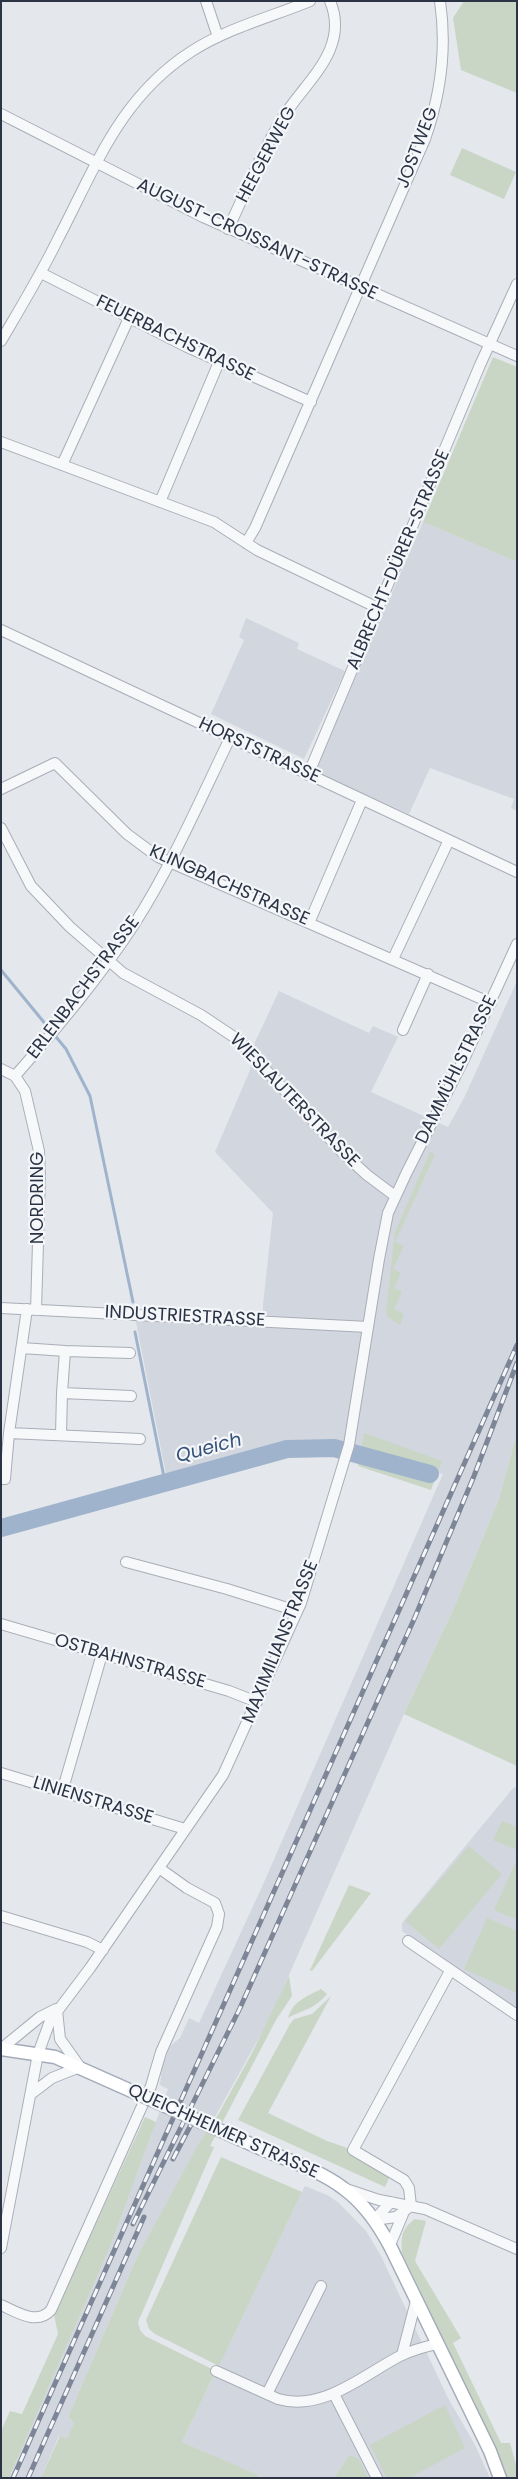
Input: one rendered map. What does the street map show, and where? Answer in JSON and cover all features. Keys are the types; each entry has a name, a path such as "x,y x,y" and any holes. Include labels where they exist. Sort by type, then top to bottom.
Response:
{"main road":[{"name":"QUEICHHEIMER STRASSE","path":"1,2049 55,2057 80,2067 332,2180 343,2188 374,2220 390,2245 490,2450 500,2478"}],"street":[{"path":"206,1 218,36"},
{"path":"1,341 41,273 115,129 143,90 184,56 218,36 310,1"},
{"name":"HEEGERWEG","path":"228,229 280,122 321,69 328,55 335,34 336,22 330,1"},
{"name":"JOSTWEG","path":"246,543 255,528 425,139 434,112 442,68 443,26 440,1"},
{"name":"AUGUST-CROISSANT-STRASSE","path":"2,115 228,229 517,356"},
{"name":"FEUERBACHSTRASSE","path":"41,273 220,362 310,402"},
{"name":"ALBRECHT-DÜRER-STRASSE","path":"308,775 517,284"},
{"path":"62,465 129,318"},
{"path":"160,502 220,362"},
{"path":"1,442 214,522 257,550 378,608"},
{"name":"HORSTSTRASSE","path":"1,630 517,872"},
{"name":"ERLENBACHSTRASSE","path":"15,1076 108,961 141,913 230,738"},
{"name":"KLINGBACHSTRASSE","path":"1,789 55,763 127,834 148,851 168,862 428,974 490,1003"},
{"path":"309,923 362,800"},
{"name":"WIESLAUTERSTRASSE","path":"1,828 24,875 40,898 123,973 201,1015 237,1039 343,1153 367,1175 395,1196"},
{"path":"393,959 449,840"},
{"name":"DAMMÜHLSTRASSE","path":"395,1196 517,944"},
{"path":"507,967 517,961"},
{"path":"403,1030 428,974"},
{"path":"1,1069 15,1076"},
{"name":"NORDRING","path":"1,1479 4,1479 22,1348 32,1310 40,1158 28,1098 22,1084 15,1076"},
{"name":"MAXIMILIANSTRASSE","path":"1,2248 32,2094 38,2054 44,2032 57,2009 103,1950 223,1775 309,1581 344,1465 353,1428 381,1245 388,1212 395,1196"},
{"name":"INDUSTRIESTRASSE","path":"1,1308 368,1328"},
{"path":"22,1348 130,1353"},
{"path":"60,1435 65,1351"},
{"path":"62,1393 131,1396"},
{"path":"9,1434 140,1438"},
{"path":"126,1562 297,1611"},
{"name":"OSTBAHNSTRASSE","path":"1,1624 229,1691 257,1702"},
{"path":"62,1792 102,1654"},
{"name":"LINIENSTRASSE","path":"1,1774 186,1829"},
{"path":"1,2305 36,2318 48,2313 54,2303 151,2086 161,2052 217,1927 219,1909 213,1900 187,1888 159,1868"},
{"path":"1,1916 87,1942 103,1950"},
{"path":"408,1941 517,2015"},
{"path":"411,2206 409,2188 404,2180 353,2150 450,1971"},
{"path":"32,2094 52,2078 80,2067 60,2039 57,2009"},
{"name":"MAXIMILIANSTRASSE","path":"1,2049 40,2017 57,2009"},
{"path":"343,2188 391,2202 432,2211 517,2249"},
{"path":"374,2220 391,2202"},
{"path":"390,2245 403,2214 411,2206"},
{"path":"374,2220 403,2214"},
{"path":"267,2394 321,2286"},
{"path":"402,2355 416,2301"},
{"path":"216,2371 267,2394 296,2402 316,2400 334,2394 402,2355 437,2344"},
{"path":"334,2394 377,2478"}],"shaded area":[{"path":"423,522 517,562 517,811 511,808 514,799 430,768 409,814 314,771"},
{"path":"246,618 299,643 297,649 345,671 304,759 211,714 244,640 239,637"},
{"path":"517,981 517,1432 499,1499 453,1610 404,1714 270,2018 137,2257 68,2417 74,2423 67,2440 59,2436 41,2478 9,2478 110,2247 168,2089 160,2085 162,2067 170,2046 180,2038 189,2018 199,2023 261,1889 443,1474 334,1447 287,1448 167,1479 135,1317 263,1323 263,1304 273,1213 215,1152 250,1070 255,1042 279,991 369,1033 373,1026 398,1037 371,1092 448,1127 464,1098"},
{"path":"514,1787 517,1789 517,2010 402,1931 402,1923"},
{"path":"305,2186 327,2195 339,2203 366,2231 380,2254 448,2398 475,2445 490,2478 256,2478 257,2475 182,2442"}],"green space":[{"path":"464,1 517,1 517,93 461,70 453,18"},
{"path":"462,148 516,172 504,199 450,175"},
{"path":"493,357 517,367 517,562 423,522"},
{"path":"430,1152 435,1154 395,1242 404,1246 393,1269 401,1273 394,1288 402,1292 394,1309 404,1314 400,1325 388,1317 386,1312 395,1232"},
{"path":"517,1432 517,1766 404,1714 453,1610 499,1499"},
{"path":"364,1433 442,1461 431,1490 358,1466"},
{"path":"502,1821 517,1827 517,1850 493,1840"},
{"path":"469,1846 502,1874 439,1949 405,1921"},
{"path":"517,1859 517,1920 494,1910"},
{"path":"349,1885 371,1893 312,1971 310,1970"},
{"path":"487,1918 517,1931 517,1993 464,1969"},
{"path":"289,1976 292,1996 276,2020 210,2146 214,2147 138,2322 140,2330 145,2336 216,2371 182,2442 258,2475 256,2478 41,2478 60,2436 67,2439 74,2423 68,2417 137,2257 198,2145 219,2113 251,2055"},
{"path":"321,1989 327,1994 322,2000 288,2018 297,2003"},
{"path":"331,1996 268,2113 327,2141 353,2150 392,2171 385,2187 238,2120 290,2024 294,2019 312,2014"},
{"path":"145,2117 156,2122 110,2247 9,2478 1,2478 1,2431 10,2411 22,2414 58,2334 54,2315"},
{"path":"221,2157 302,2192 219,2366 155,2334 149,2329 146,2320"},
{"path":"415,2219 426,2221 415,2261 461,2338 453,2343 501,2443 510,2443 517,2468 517,2478 507,2478 497,2452 402,2253 404,2230"},
{"path":"445,2405 465,2448 409,2478 387,2478 370,2445"},
{"path":"350,2455 359,2459 368,2478 334,2478"}],"waterway":[{"path":"1,970 66,1049 90,1096 133,1302"},
{"path":"135,1332 165,1482"},
{"name":"Queich","path":"1,1528 287,1449 334,1448 430,1474"}],"railway":[{"path":"13,2478 517,1345"},
{"path":"133,2224 240,2008 415,1617 474,1476 517,1363"},
{"path":"173,2159 195,2117"},
{"path":"28,2478 144,2217"}]}
